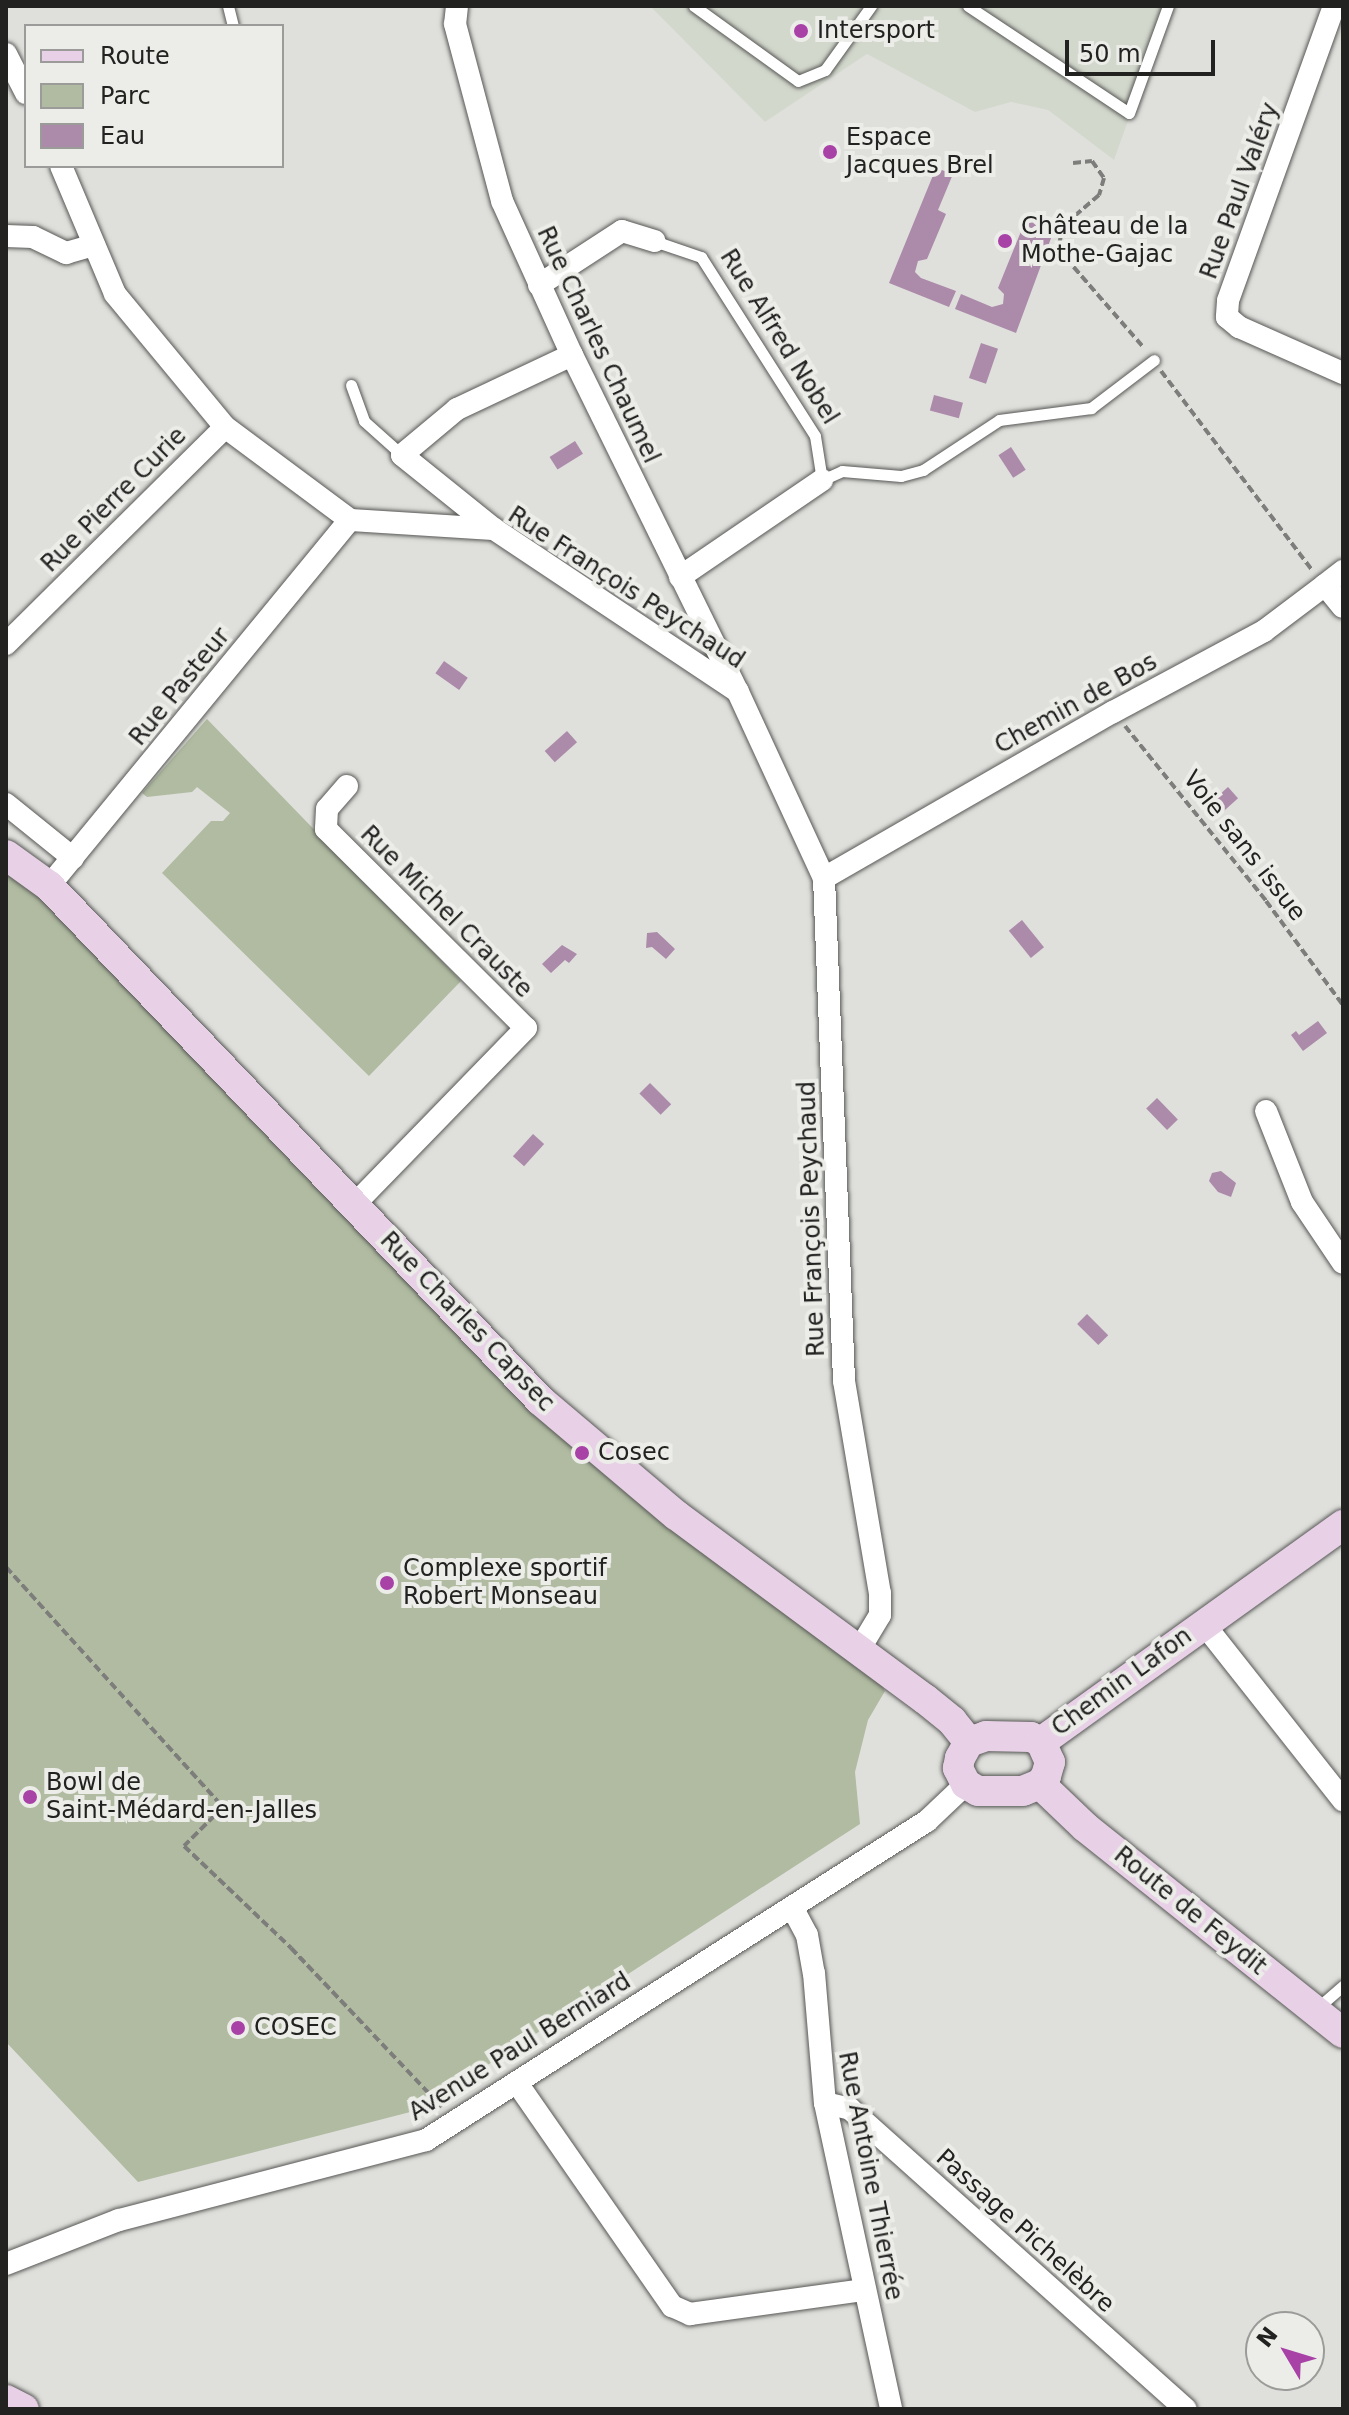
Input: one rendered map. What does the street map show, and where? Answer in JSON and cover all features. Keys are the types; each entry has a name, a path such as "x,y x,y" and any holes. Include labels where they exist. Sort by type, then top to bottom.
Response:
{"street":[{"name":"Rue Charles Chaumel","path":"457,6 455,24 502,201 572,355 738,692"},
{"name":"Rue Paul Valéry","path":"1334,6 1228,301 1227,317 1239,327 1343,373"},
{"path":"6,54 24,89"},
{"path":"62,168 115,294 225,427 350,520"},
{"name":"Rue Alfred Nobel","path":"539,285 622,231 654,241"},
{"path":"6,236 33,237 66,253 94,245"},
{"path":"494,529 402,455 457,409 572,355"},
{"name":"Rue Pierre Curie","path":"6,644 225,427"},
{"path":"680,577 822,480"},
{"name":"Rue François Peychaud","path":"350,520 494,529 738,692 824,878 844,1381 880,1593 880,1615 859,1650"},
{"name":"Rue Pasteur","path":"49,886 350,520"},
{"name":"Chemin de Bos","path":"824,878 1113,712 1264,631 1343,571"},
{"path":"1325,585 1343,607"},
{"name":"Rue Michel Crauste","path":"347,786 327,809 326,829 526,1028 354,1205"},
{"path":"6,804 73,858"},
{"name":"Rue Charles Capsec","path":"6,855 49,886 541,1401 676,1515 952,1721 969,1742"},
{"path":"1266,1111 1302,1202 1343,1263"},
{"name":"Chemin Lafon","path":"1041,1742 1343,1525"},
{"name":"Chemin Lafon","path":"1203,1623 1343,1800"},
{"path":"986,1736 1020,1736 1041,1742 1050,1762 1040,1784 1023,1791 987,1792 966,1784 958,1768 969,1742 986,1736"},
{"name":"Avenue Paul Berniard","path":"6,2264 119,2220 399,2150 426,2140 927,1821 966,1784"},
{"name":"Route de Feydit","path":"1040,1784 1085,1827 1343,2033"},
{"name":"Rue Antoine Thierrée","path":"792,1907 807,1935 814,1973 825,2103 891,2409"},
{"path":"517,2083 672,2306 690,2314 864,2290"},
{"name":"Passage Pichelèbre","path":"825,2103 850,2109 1185,2409"},
{"path":"6,2400 24,2409"}],"lane":[{"path":"694,6 798,81 825,70 871,6"},
{"path":"968,6 1129,113 1168,6"},
{"name":"Rue Alfred Nobel","path":"654,241 701,257 815,436 822,480"},
{"path":"822,480 842,471 901,476 923,470 999,420 1091,408 1154,360"},
{"path":"351,385 364,421 402,455"},
{"path":"1315,2010 1343,1986"}],"path":[{"path":"1073,163 1092,161 1104,178 1099,195 1063,226 1058,249 1154,360 1325,585"},
{"name":"Voie sans issue","path":"1113,712 1266,901 1343,1005"},
{"path":"6,1567 223,1807 184,1846 291,1948 436,2098 454,2123"}],"shaded area":[{"path":"650,6 1169,6 1114,160 1048,110 1011,102 975,112 867,54 765,122"}],"green space":[{"path":"207,719 461,981 369,1076 162,873 211,821 223,821 230,813 197,787 192,792 147,797 142,793"},
{"name":"Complexe sportif Robert Monseau","path":"6,855 541,1401 859,1650 885,1691 868,1720 855,1772 860,1824 418,2110 138,2182 6,2042"}],"water":[{"path":"936,168 953,174 938,210 946,214 927,259 918,261 915,272 921,278 956,291 949,307 889,283"},
{"path":"1038,214 1057,222 1016,333 955,309 961,294 992,307 1003,304 1004,294 998,288 1024,224 1035,222"},
{"path":"981,343 998,349 986,384 969,378"},
{"path":"934,395 963,403 959,418 930,410"},
{"path":"575,441 583,454 558,470 550,457"},
{"path":"1011,447 1026,470 1013,478 998,455"},
{"path":"444,661 468,678 459,690 435,673"},
{"path":"567,731 577,742 555,762 545,751"},
{"path":"1228,787 1238,798 1216,818 1206,807"},
{"path":"1022,920 1044,947 1031,958 1009,931"},
{"path":"657,932 675,949 666,959 652,947 646,948 647,933"},
{"path":"562,945 577,954 569,963 565,960 551,973 542,964"},
{"path":"1318,1021 1327,1033 1303,1051 1291,1035 1296,1031 1299,1035"},
{"path":"650,1083 671,1104 661,1115 639,1094"},
{"path":"1157,1098 1178,1120 1167,1130 1146,1108"},
{"path":"533,1134 544,1144 524,1166 513,1156"},
{"path":"1221,1171 1236,1183 1231,1197 1218,1192 1209,1181 1212,1173"},
{"path":"1087,1314 1108,1335 1098,1345 1077,1324"}],"place":[{"name":"Intersport","path":"801,31"},
{"name":"Espace Jacques Brel","path":"830,152"},
{"name":"Château de la Mothe-Gajac","path":"1005,241"},
{"name":"Cosec","path":"582,1453"},
{"name":"Complexe sportif Robert Monseau","path":"387,1583"},
{"name":"Bowl de Saint-Médard-en-Jalles","path":"30,1797"},
{"name":"COSEC","path":"238,2028"}]}
